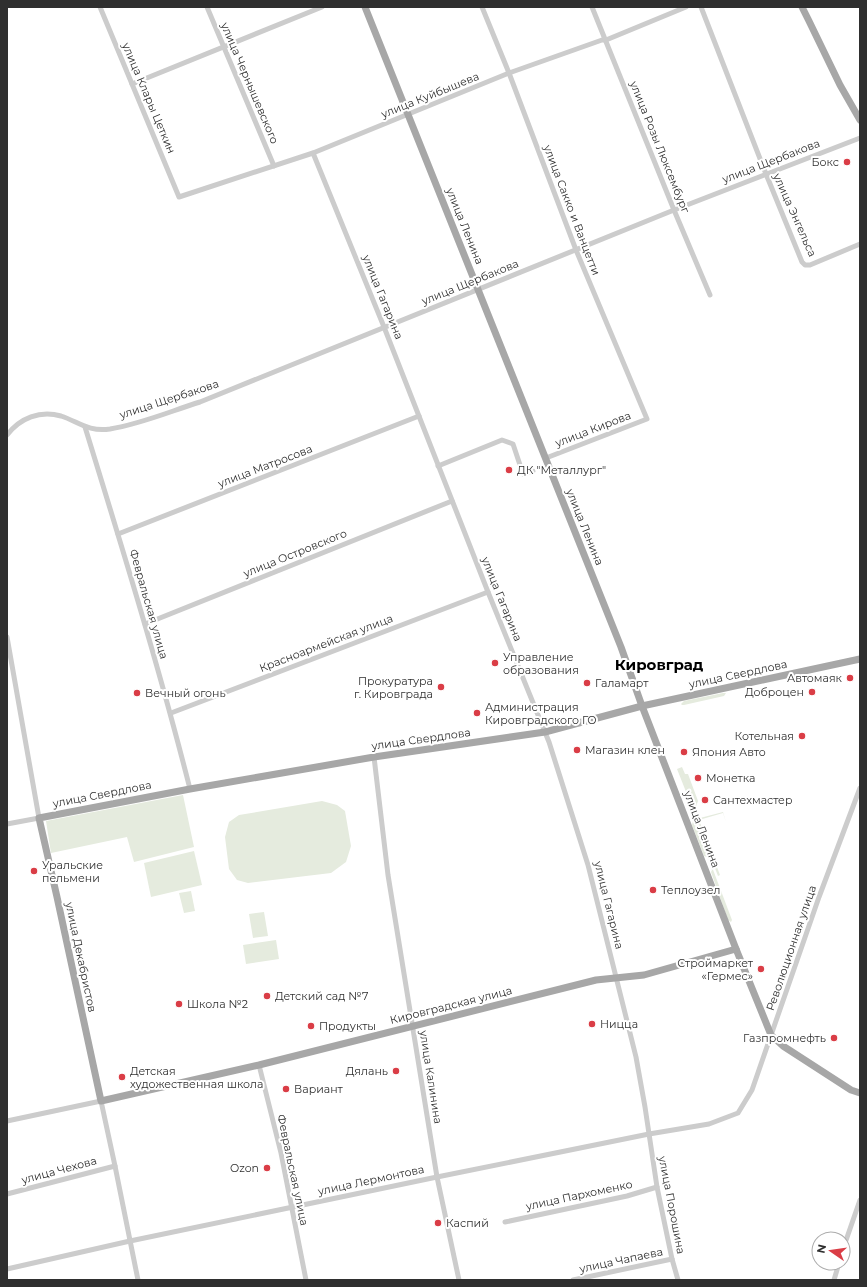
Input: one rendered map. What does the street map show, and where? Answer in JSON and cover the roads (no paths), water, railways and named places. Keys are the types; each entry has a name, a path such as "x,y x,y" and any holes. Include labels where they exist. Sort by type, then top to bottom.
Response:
{"main road":[{"name":"улица Ленина","path":"365,7 621,647 642,706 771,1035"},
{"path":"802,7 810,20 840,85 860,120"},
{"name":"улица Свердлова","path":"39,818 190,789 374,757 545,732 642,706 860,659"},
{"name":"улица Декабристов","path":"39,818 101,1101"},
{"name":"Кировградская улица","path":"101,1101 259,1065 596,980 644,975 736,949"},
{"path":"771,1035 783,1046 850,1090 860,1094"}],"street":[{"name":"улица Клары Цеткин","path":"100,7 179,197"},
{"name":"улица Чернышевского","path":"207,7 274,166"},
{"path":"132,84 322,7"},
{"name":"улица Сакко и Ванцетти","path":"482,7 509,73 576,250 647,419"},
{"name":"улица Розы Люксембург","path":"592,7 710,295"},
{"name":"улица Куйбышева","path":"179,197 313,153 509,73 602,40 606,40 686,7"},
{"name":"улица Энгельса","path":"701,7 766,174 804,264 810,265 860,244"},
{"name":"улица Щербакова","path":"7,435 14,426 20,422 30,417 40,415 51,414 92,429 110,429 200,402 674,210 860,138"},
{"name":"улица Гагарина","path":"313,153 545,732 588,865 636,1057 649,1134"},
{"name":"улица Матросова","path":"118,534 419,416"},
{"name":"улица Кирова","path":"546,458 647,419"},
{"name":"Февральская улица","path":"85,427 171,713 190,789"},
{"path":"438,466 502,440 513,444 523,474 533,472"},
{"name":"улица Островского","path":"145,624 452,501"},
{"name":"Красноармейская улица","path":"171,713 488,592"},
{"name":"улица Декабристов","path":"7,637 39,818"},
{"name":"улица Калинина","path":"374,757 388,875 437,1177 459,1280"},
{"name":"Революционная улица","path":"738,1113 752,1090 819,897 860,788"},
{"name":"улица Свердлова","path":"7,824 39,818"},
{"name":"Февральская улица","path":"259,1065 281,1152 305,1280"},
{"name":"улица Декабристов","path":"101,1101 138,1280"},
{"name":"Кировградская улица","path":"7,1121 101,1101"},
{"name":"улица Лермонтова","path":"7,1269 291,1207 649,1134 709,1124 738,1113"},
{"name":"улица Порошина","path":"649,1134 657,1187 672,1259 678,1280"},
{"name":"улица Чехова","path":"7,1194 115,1166"},
{"name":"улица Пархоменко","path":"505,1222 627,1196 657,1187"},
{"path":"849,1231 860,1200"},
{"name":"улица Чапаева","path":"573,1280 672,1259"}],"place":[{"name":"Бокс","path":"847,162"},
{"name":"ДК \"Металлург\"","path":"509,470"},
{"name":"Управление образования","path":"495,663"},
{"name":"Автомаяк","path":"850,678"},
{"name":"Галамарт","path":"587,683"},
{"name":"Прокуратура г. Кировграда","path":"441,687"},
{"name":"Доброцен","path":"812,692"},
{"name":"Вечный огонь","path":"137,693"},
{"name":"Администрация Кировградского ГО","path":"477,713"},
{"name":"Котельная","path":"802,736"},
{"name":"Магазин клен","path":"577,750"},
{"name":"Япония Авто","path":"684,752"},
{"name":"Монетка","path":"698,778"},
{"name":"Сантехмастер","path":"705,800"},
{"name":"Уральские пельмени","path":"34,871"},
{"name":"Теплоузел","path":"653,890"},
{"name":"Строймаркет «Гермес»","path":"761,969"},
{"name":"Детский сад №7","path":"267,996"},
{"name":"Школа №2","path":"179,1004"},
{"name":"Ницца","path":"592,1024"},
{"name":"Продукты","path":"311,1026"},
{"name":"Газпромнефть","path":"834,1038"},
{"name":"Дялань","path":"396,1071"},
{"name":"Детская художественная школа","path":"122,1077"},
{"name":"Вариант","path":"286,1089"},
{"name":"Ozon","path":"267,1168"},
{"name":"Каспий","path":"438,1223"}],"district":[{"name":"Кировград","path":"659,664"}]}
